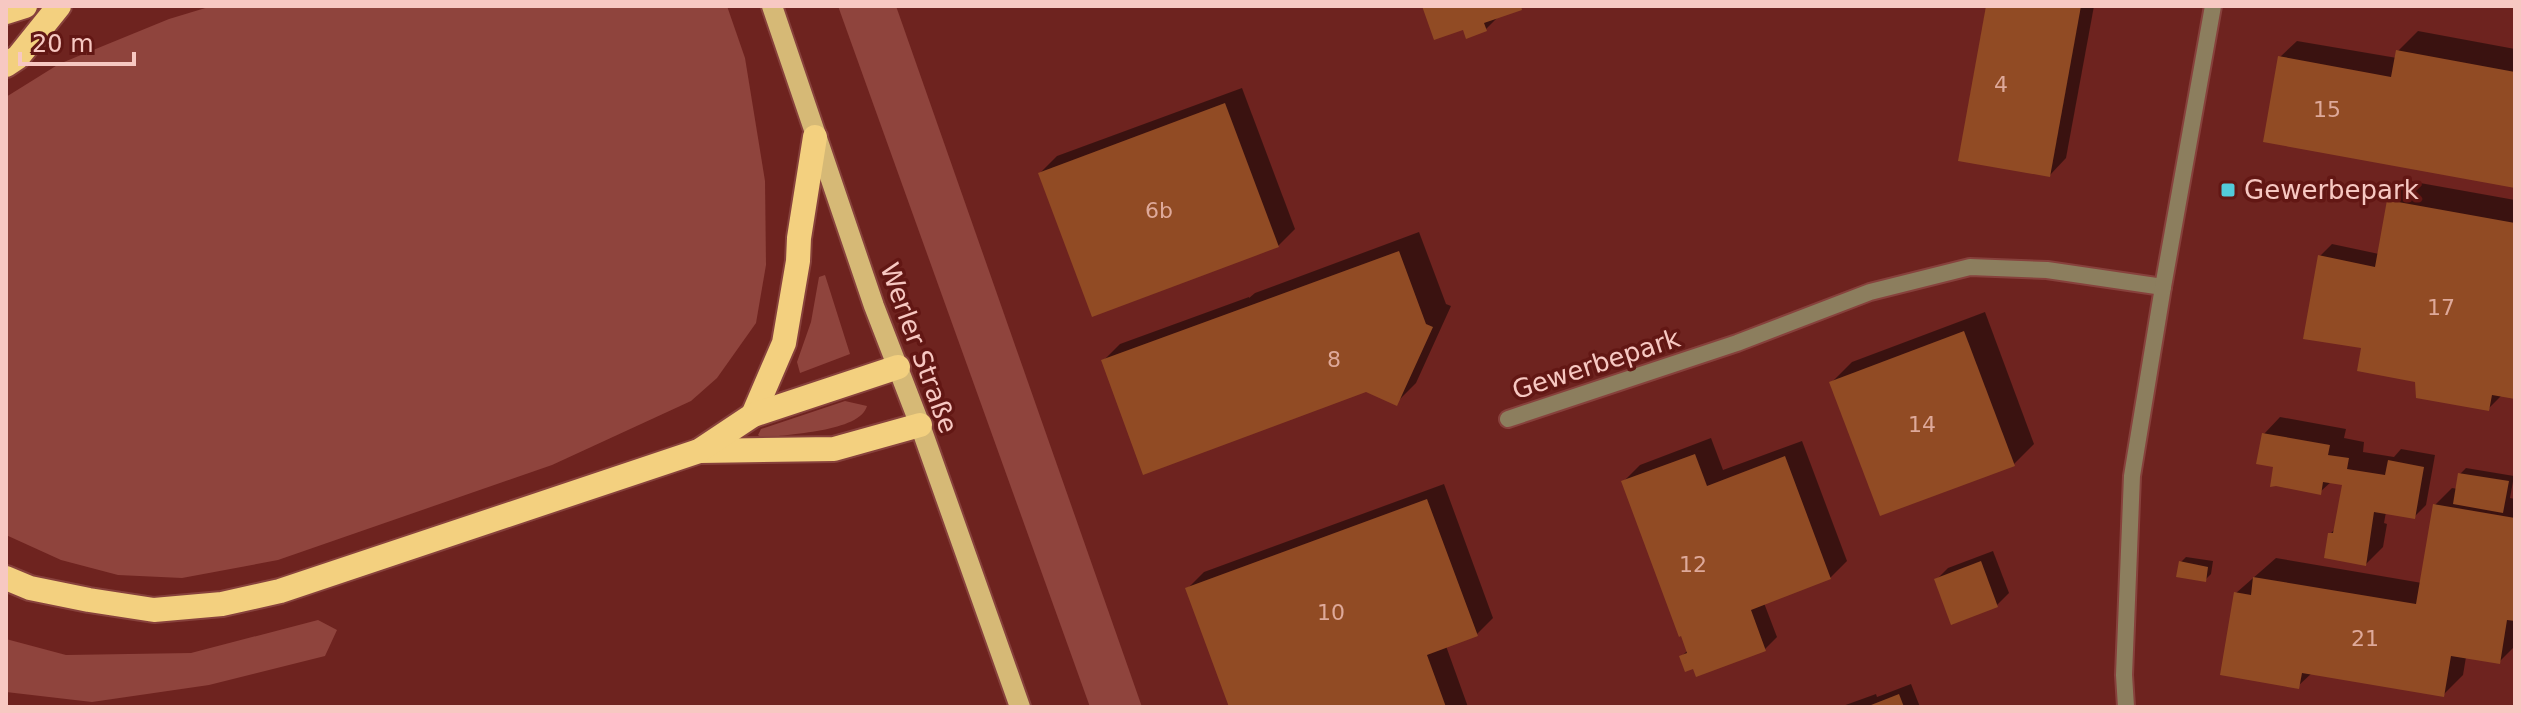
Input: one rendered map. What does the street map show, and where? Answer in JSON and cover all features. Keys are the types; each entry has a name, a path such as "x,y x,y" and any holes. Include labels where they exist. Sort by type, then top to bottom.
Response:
{"highway":[{"path":"6,12 25,6"},
{"path":"6,65 18,57 59,6"},
{"path":"753,415 784,343 815,137"},
{"path":"6,578 44,591 154,610 222,604 280,591 699,451 753,415 898,367"},
{"path":"699,451 834,449 920,425"}],"main road":[{"name":"Werler Straße","path":"772,6 815,137 1020,707"}],"street":[{"path":"2126,707 2124,675 2132,476 2213,6"},
{"name":"Gewerbepark","path":"1508,419 1737,343 1870,292 1970,267 2047,270 2163,287"}],"shaded area":[{"path":"212,6 727,6 745,58 765,181 766,265 756,323 717,378 691,401 552,465 278,560 182,578 118,575 61,560 6,535 6,97 59,64 169,19"},
{"path":"838,6 896,6 1142,707 1090,707"},
{"path":"825,275 850,354 800,373 797,362 811,322 819,277"},
{"path":"845,401 867,406 862,415 837,426 762,438 758,435 761,429"},
{"path":"318,620 337,630 325,656 209,685 92,702 6,692 6,639 66,655 191,653"}],"building":[{"path":"1422,6 1521,6 1522,10 1484,23 1487,31 1466,39 1463,30 1434,40"},
{"path":"1986,6 2081,6 2050,177 1958,161"},
{"path":"2396,50 2515,72 2515,188 2263,142 2278,56 2391,77"},
{"path":"1225,103 1279,247 1092,317 1038,173"},
{"path":"2387,200 2515,223 2515,399 2492,395 2489,411 2416,398 2415,382 2357,371 2361,348 2303,339 2318,255 2375,267"},
{"path":"1399,251 1426,324 1433,327 1397,406 1366,392 1143,475 1101,360"},
{"path":"1964,331 2015,466 1880,516 1829,382"},
{"path":"2262,433 2330,445 2328,455 2349,458 2347,469 2385,475 2388,460 2424,467 2415,519 2374,512 2366,566 2324,558 2328,533 2333,533 2342,485 2323,482 2321,495 2270,487 2273,467 2256,464"},
{"path":"1695,454 1707,486 1785,456 1831,579 1751,610 1766,651 1696,677 1693,669 1685,672 1679,656 1687,653 1621,481"},
{"path":"2458,473 2509,481 2503,513 2453,504"},
{"path":"1427,499 1478,636 1427,655 1446,707 1229,707 1185,588"},
{"path":"2433,504 2515,518 2515,621 2507,620 2500,664 2451,656 2444,697 2302,673 2299,689 2220,675 2234,592 2251,595 2253,577 2416,604"},
{"path":"1981,561 1998,607 1951,625 1934,579"},
{"path":"2179,561 2208,567 2206,582 2176,577"},
{"path":"1899,694 1904,707 1866,707"}],"place":[{"name":"Gewerbepark","path":"2228,190"}]}
